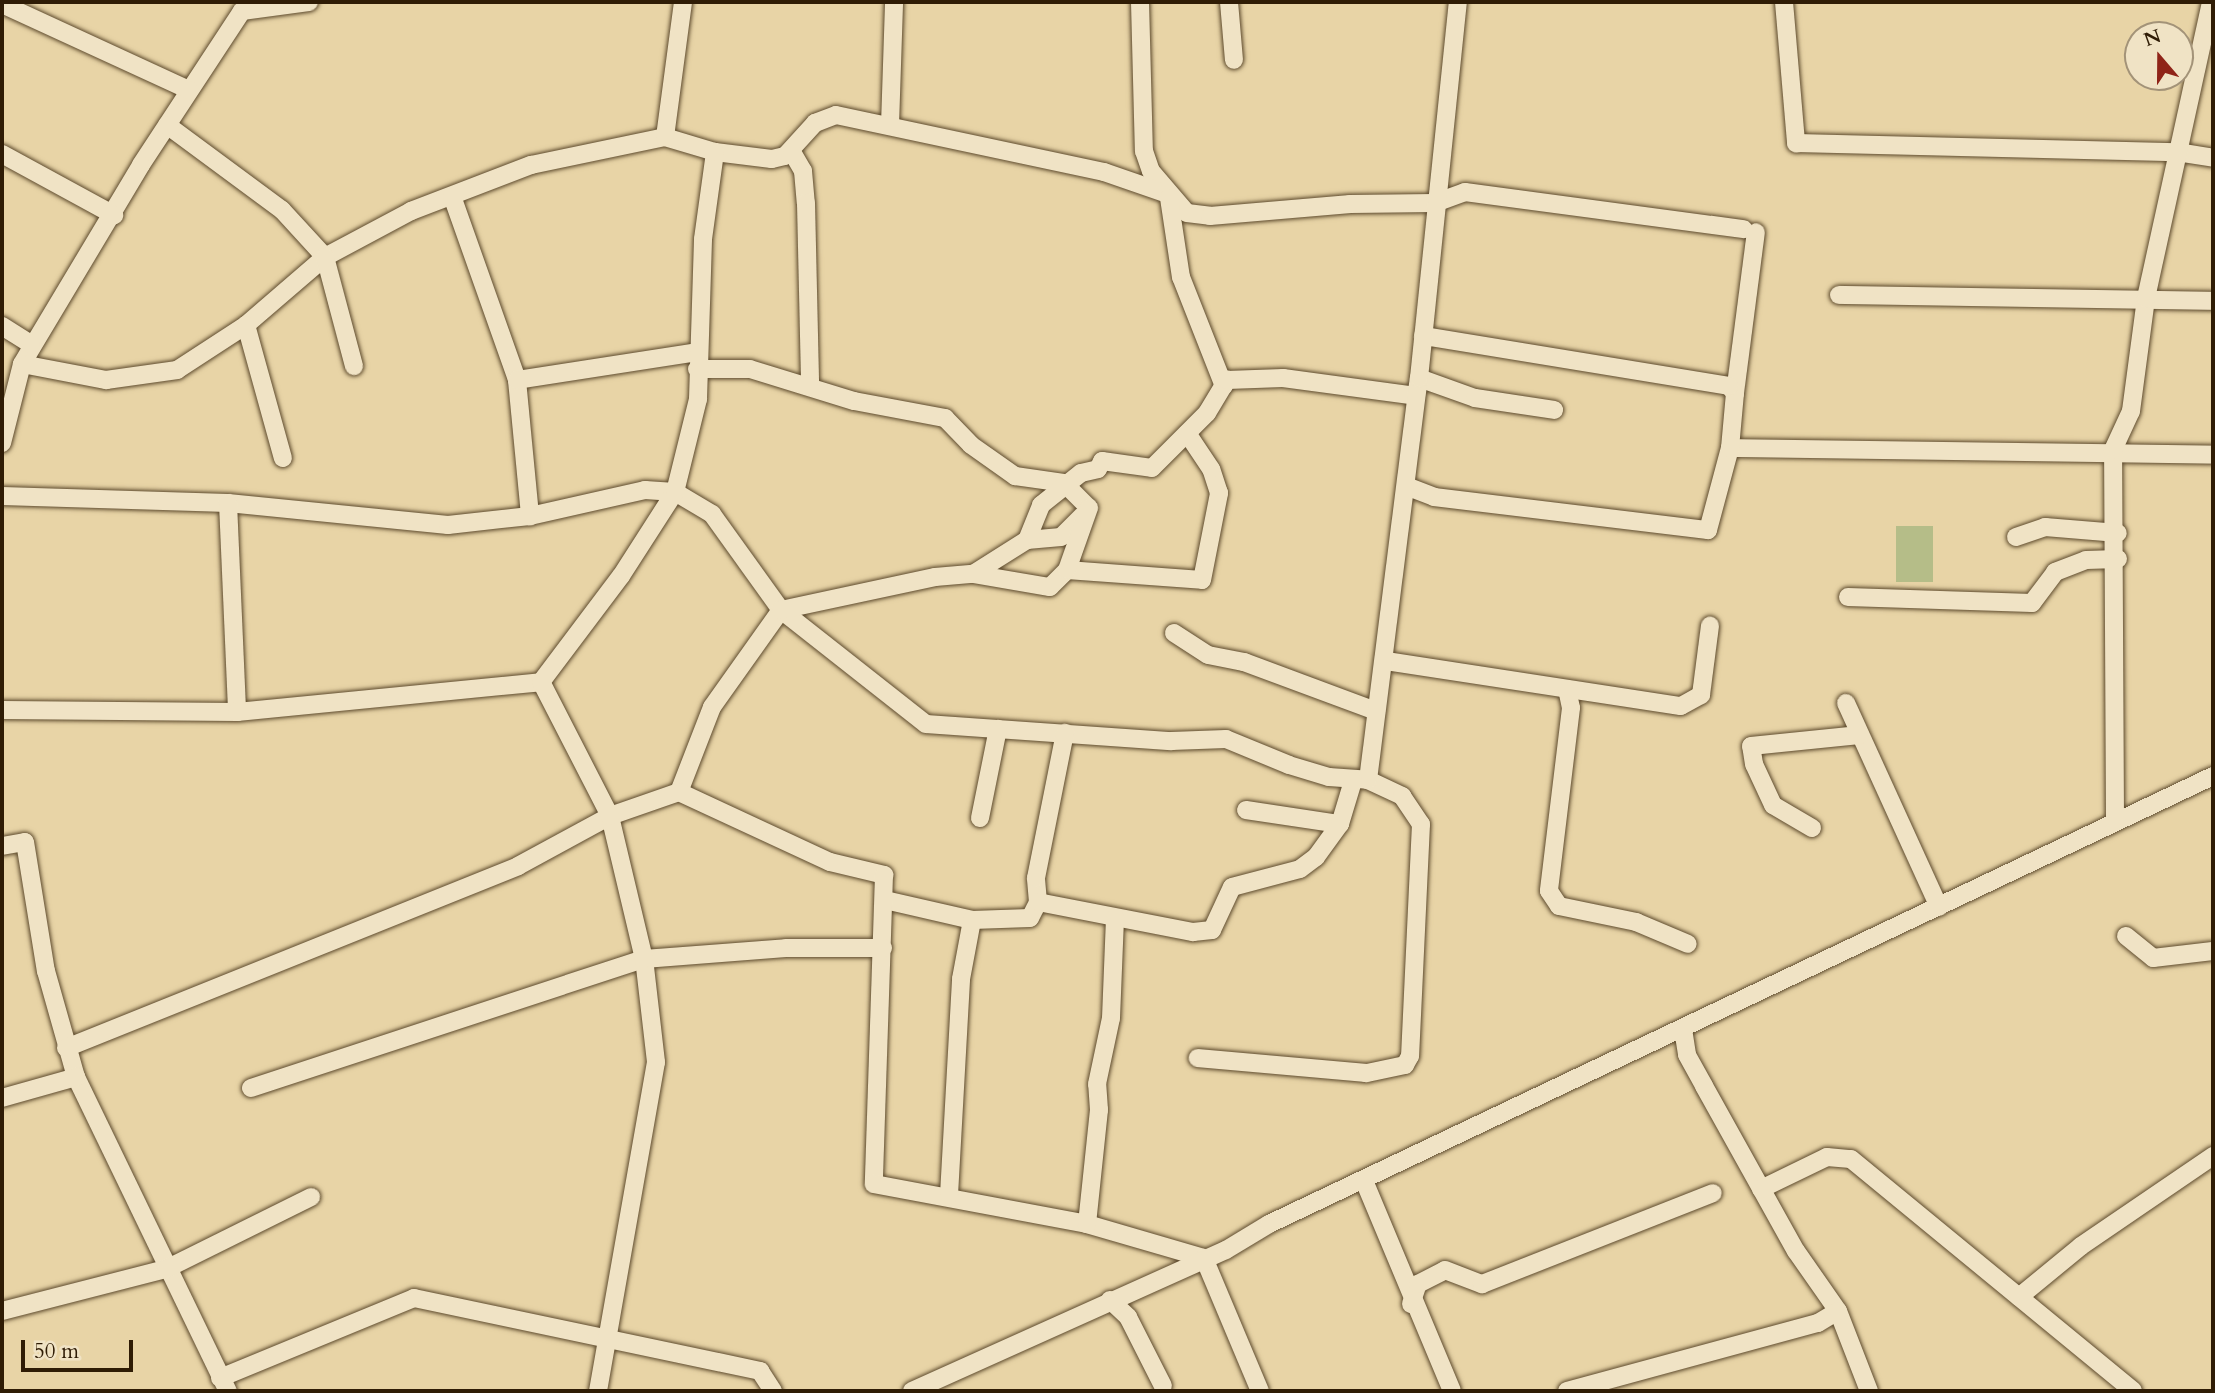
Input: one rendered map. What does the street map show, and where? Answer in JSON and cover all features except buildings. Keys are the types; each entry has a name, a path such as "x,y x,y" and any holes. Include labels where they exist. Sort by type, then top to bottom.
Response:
{"street":[{"path":"2,443 22,364 31,344 114,215 189,90 242,12 309,2"},
{"path":"665,137 683,2"},
{"path":"890,125 894,2"},
{"path":"1140,2 1144,151 1168,194 1187,213 1210,216 1350,204 1435,203 1465,192 1750,230 1730,449 1708,530 1434,497 1406,486"},
{"path":"1229,2 1234,60"},
{"path":"1038,902 1115,918 1212,930 1232,887 1300,869 1316,857 1340,824 1360,780 1386,661 1387,601 1406,486 1418,387 1435,203 1458,2"},
{"path":"1784,2 1796,143 2177,152 2213,158"},
{"path":"2115,819 2118,533 2113,450 2131,411 2146,298 2211,2"},
{"path":"2,4 189,90"},
{"path":"22,364 106,380 177,370 246,326 325,257 452,196 531,165 665,137 715,152 772,159 792,152 815,123 828,116 890,125 1104,172 1168,194"},
{"path":"167,125 282,210 325,257 354,366"},
{"path":"2,710 237,712 541,682 621,576 675,492 698,399 703,239 715,152"},
{"path":"792,152 803,171 806,203 810,385"},
{"path":"2,154 114,215"},
{"path":"1168,194 1181,277 1224,386"},
{"path":"452,196 517,380 530,516"},
{"path":"1839,295 2213,301"},
{"path":"2,326 31,344"},
{"path":"246,326 283,458"},
{"path":"1423,336 1711,380 1735,393"},
{"path":"517,380 698,361 750,369 900,412 945,418 971,445 1015,476 1064,483 1089,508"},
{"path":"1027,540 1033,516 1064,483 1098,469 1102,460 1152,468 1187,433 1224,386 1247,376 1418,387 1554,410"},
{"path":"1067,570 1202,580 1219,493 1211,469 1187,433"},
{"path":"1730,449 2113,450 2213,455"},
{"path":"2,496 228,503 448,525 530,516 645,490 675,492 712,514 781,610 912,717 943,727 1171,741 1226,739 1289,765 1360,780 1402,796 1421,824 1410,1056 1405,1065 1366,1073 1198,1058"},
{"path":"228,503 237,712"},
{"path":"679,792 712,707 781,610 898,582 973,574 1050,587 1067,570 1089,508"},
{"path":"973,574 1027,540 1062,537 1089,508"},
{"path":"2016,537 2045,527 2118,533"},
{"path":"1849,597 2032,603 2055,572 2086,560 2118,559"},
{"path":"1386,661 1672,706 1697,701 1710,626"},
{"path":"1174,633 1208,655 1244,662 1376,711"},
{"path":"541,682 610,816 644,959 656,1062 598,1391"},
{"path":"1567,690 1571,708 1549,891 1554,902 1636,922 1688,944"},
{"path":"1846,703 1939,907"},
{"path":"980,818 998,729"},
{"path":"885,900 972,920 1030,918 1038,902 1037,878 1065,733"},
{"path":"1812,828 1773,805 1754,764 1751,746 1859,735"},
{"path":"912,1391 1365,1183 1939,907 2115,819 2213,776"},
{"path":"66,1048 518,866 610,816 679,792 830,863 880,870 886,881 874,1184 949,1195 1053,1221 1087,1224 1204,1258"},
{"path":"1246,810 1340,824"},
{"path":"2,846 25,842 46,971 76,1077 166,1269 224,1384 414,1298 605,1342 760,1371 773,1391"},
{"path":"1087,1224 1097,1084 1111,1018 1115,918"},
{"path":"949,1195 961,979 972,920"},
{"path":"2126,936 2153,958 2213,951"},
{"path":"251,1088 644,959 786,948 883,948"},
{"path":"1683,1029 1688,1055 1761,1189 1838,1311 1869,1391"},
{"path":"2,1098 76,1077"},
{"path":"1761,1189 1827,1157 1843,1155 2133,1391"},
{"path":"2019,1297 2081,1246 2213,1156"},
{"path":"1365,1183 1411,1304 1452,1391"},
{"path":"1411,1304 1418,1284 1445,1270 1482,1284 1713,1193"},
{"path":"2,1311 166,1269 311,1197"},
{"path":"1204,1258 1260,1391"},
{"path":"1110,1300 1128,1317 1163,1386"},
{"path":"1567,1391 1818,1324 1838,1311"}],"green space":[{"path":"1896,526 1933,526 1933,582 1896,582"}]}
